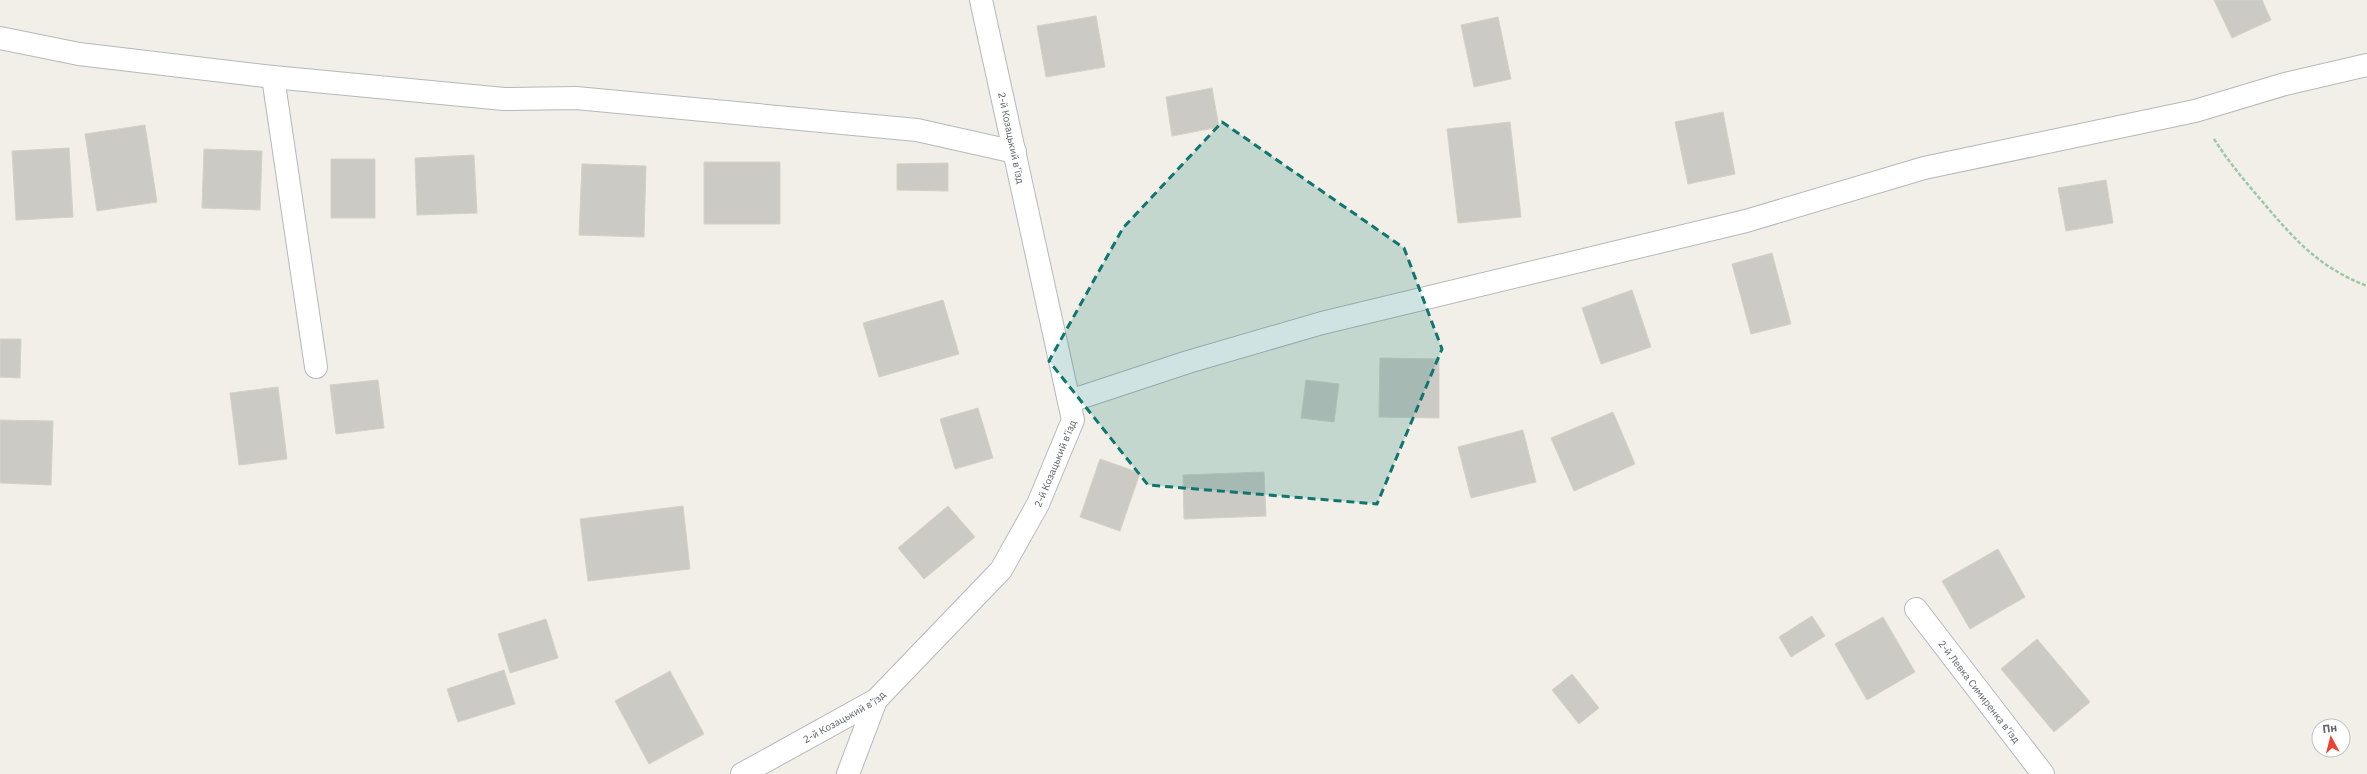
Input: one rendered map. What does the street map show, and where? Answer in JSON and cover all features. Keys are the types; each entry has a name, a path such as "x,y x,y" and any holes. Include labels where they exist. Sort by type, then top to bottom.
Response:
{"street":[{"name":"2-й Козацький в’їзд","path":"742,774 876,700 908,669 1001,570 1038,504 1070,427 1072,420 1070,401 981,0"},
{"path":"0,38 79,54 273,77 504,99 576,98 917,130 1015,152"},
{"path":"1070,401 1188,362 1322,323 1746,221 1924,168 2195,111 2285,84 2367,65"},
{"path":"273,77 316,367"},
{"name":"2-й Левка Симиренка в’їзд","path":"1916,609 2043,774"},
{"path":"848,774 876,700"}],"path":[{"path":"2195,111 2229,163 2292,238 2342,276 2367,286"}],"highlighted area":[{"path":"1222,122 1404,248 1442,349 1377,504 1148,485 1049,361 1123,228"}],"building":[{"path":"2214,0 2262,0 2271,20 2232,38"},
{"path":"1096,16 1105,67 1046,77 1037,26"},
{"path":"1498,17 1511,79 1474,87 1461,25"},
{"path":"1212,88 1219,127 1172,136 1166,97"},
{"path":"1723,112 1735,174 1688,184 1675,122"},
{"path":"1510,122 1521,217 1458,223 1447,129"},
{"path":"145,125 157,202 97,211 85,134"},
{"path":"69,148 73,217 16,220 12,151"},
{"path":"204,149 262,151 260,210 202,208"},
{"path":"474,155 477,213 417,215 415,158"},
{"path":"331,159 375,159 375,218 331,218"},
{"path":"704,162 780,162 780,224 704,224"},
{"path":"948,163 948,191 897,190 897,164"},
{"path":"582,164 646,166 644,237 579,235"},
{"path":"2106,180 2113,223 2066,231 2058,188"},
{"path":"1772,253 1791,324 1751,334 1732,264"},
{"path":"1632,290 1651,347 1601,364 1582,308"},
{"path":"943,300 959,354 879,377 863,323"},
{"path":"0,339 21,339 20,378 0,377"},
{"path":"1380,358 1439,359 1439,418 1379,417"},
{"path":"378,380 384,428 336,434 330,385"},
{"path":"1306,380 1339,384 1334,422 1301,418"},
{"path":"278,387 287,459 239,465 230,393"},
{"path":"978,408 993,458 955,469 940,419"},
{"path":"1613,412 1635,464 1574,491 1551,438"},
{"path":"0,420 53,421 51,485 0,483"},
{"path":"1523,430 1536,482 1471,498 1458,447"},
{"path":"1100,459 1140,473 1120,531 1080,517"},
{"path":"1264,472 1266,516 1184,519 1183,475"},
{"path":"683,506 690,569 588,581 580,519"},
{"path":"948,506 975,537 924,579 898,548"},
{"path":"1998,549 2025,597 1970,629 1942,581"},
{"path":"1812,616 1825,636 1791,657 1779,637"},
{"path":"1883,617 1915,672 1867,700 1835,644"},
{"path":"546,619 558,658 510,673 498,634"},
{"path":"2037,639 2090,702 2054,732 2001,669"},
{"path":"504,670 515,704 458,722 447,689"},
{"path":"670,671 704,734 649,764 615,701"},
{"path":"1572,674 1599,708 1579,724 1552,690"}]}
